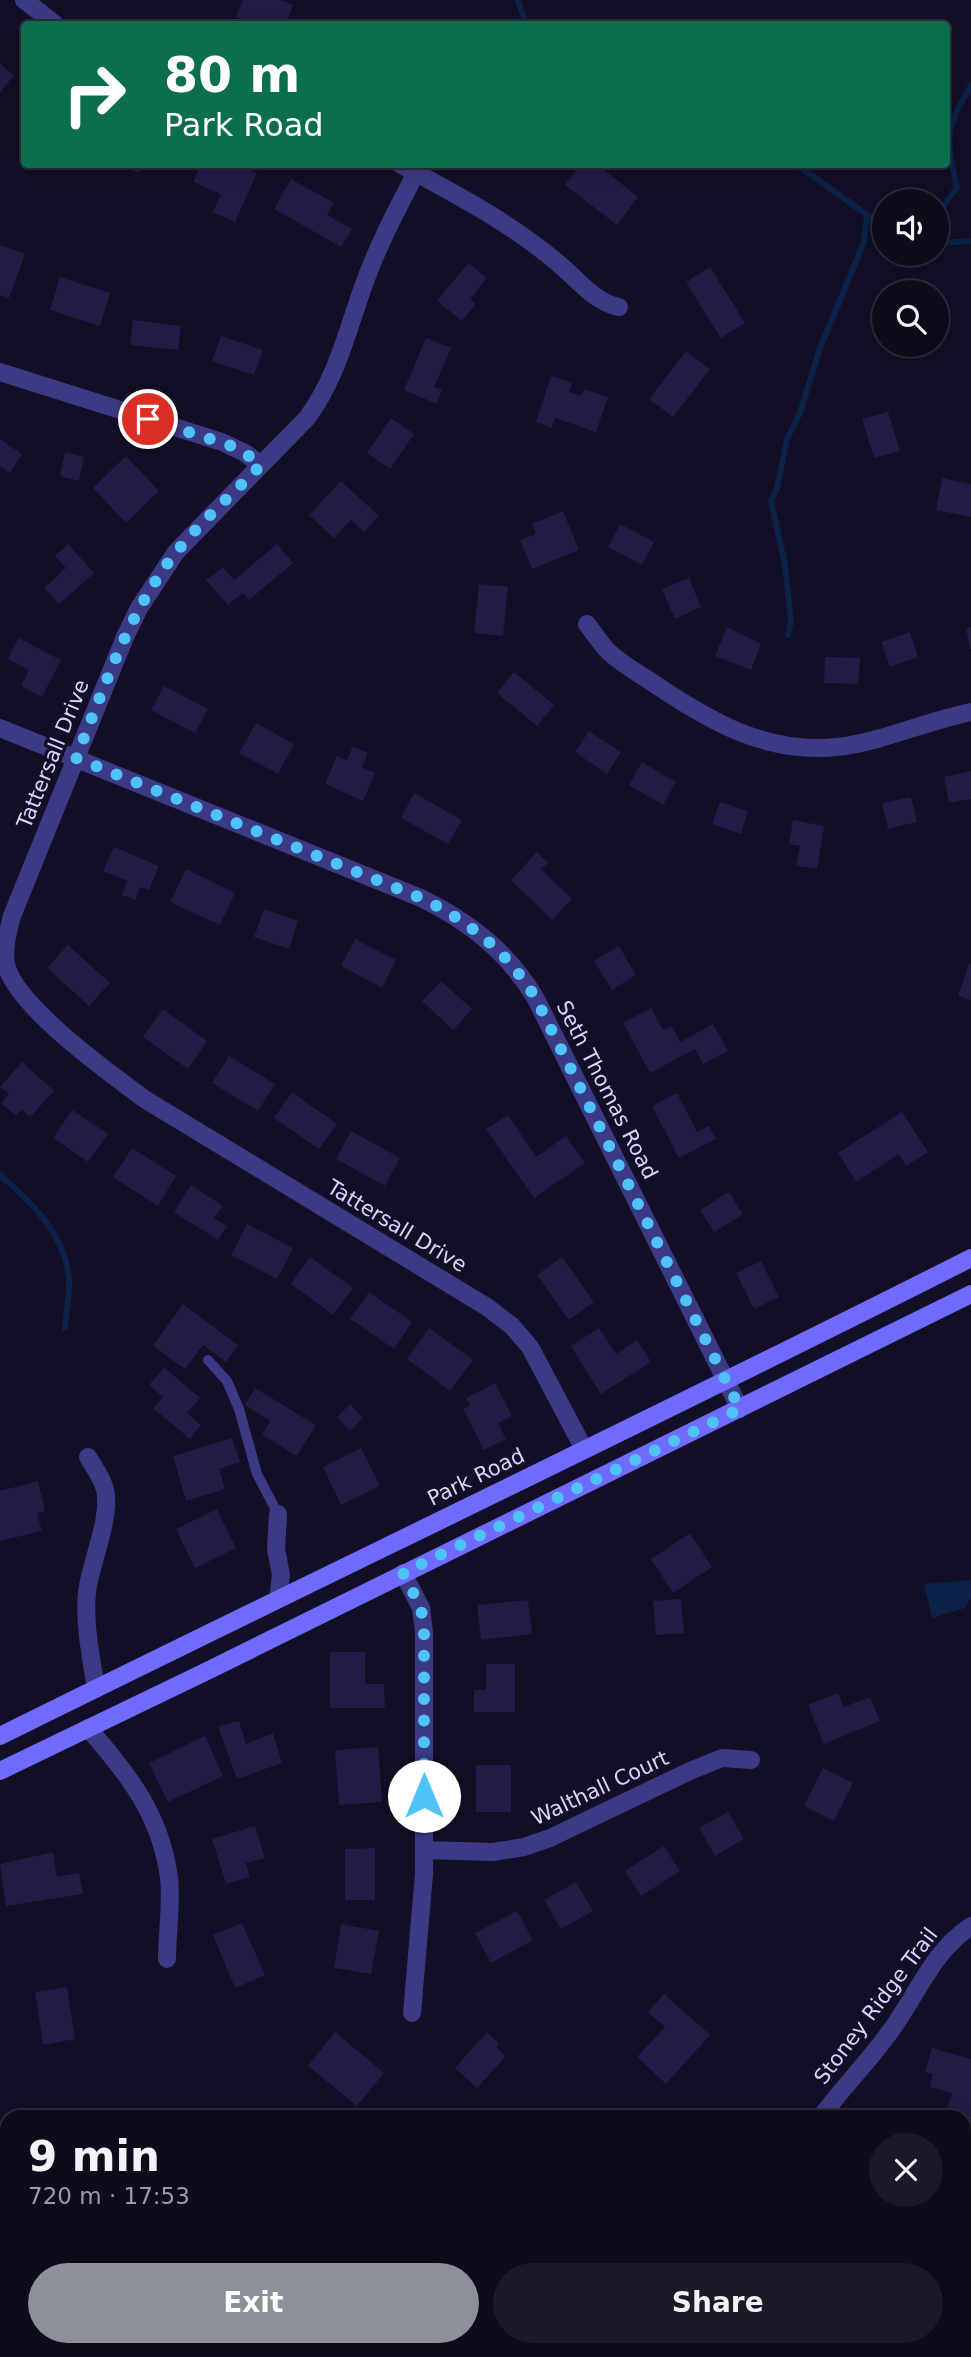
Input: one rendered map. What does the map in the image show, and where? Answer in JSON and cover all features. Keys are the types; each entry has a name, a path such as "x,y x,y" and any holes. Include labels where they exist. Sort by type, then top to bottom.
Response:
{"main road":[{"name":"Park Road","path":"0,1736 583,1449 728,1382 971,1258"},
{"path":"0,1770 203,1674 971,1294"}],"street":[{"path":"24,0 51,21"},
{"path":"408,169 505,222 542,249 597,299 619,307"},
{"name":"Tattersall Drive","path":"408,169 330,383 307,418 176,552 139,608 12,916 5,945 5,962 10,978 19,991 94,1061 146,1100 487,1307 512,1326 538,1359 583,1449"},
{"path":"0,372 222,442 246,453 261,465"},
{"path":"587,624 607,650 670,695 721,725 752,738 786,746 837,747 971,712"},
{"name":"Seth Thomas Road","path":"0,728 421,898 454,914 482,934 506,957 536,999 740,1409"},
{"path":"88,1457 103,1482 106,1495 105,1513 87,1593 87,1625 96,1689"},
{"path":"278,1514 276,1549 281,1575 278,1600"},
{"path":"403,1573 421,1608 424,1632 424,1850 422,1912 412,2012"},
{"path":"88,1728 134,1783 155,1822 169,1879 167,1959"},
{"name":"Walthall Court","path":"424,1850 493,1852 524,1847 550,1838 690,1770 722,1758 751,1760"},
{"name":"Stoney Ridge Trail","path":"827,2110 892,2030 933,1962 948,1944 971,1926"}],"lane":[{"path":"208,1360 227,1381 239,1409 257,1474 278,1514"}],"water":[{"path":"971,1580 971,1597 965,1608 932,1618 924,1584"}],"building":[{"path":"243,0 280,0 293,5 287,21 247,21 236,17"},
{"path":"0,64 14,75 0,93"},
{"path":"126,168 141,168 139,173"},
{"path":"199,168 246,168 257,173 235,222 213,212 221,194 193,182"},
{"path":"578,168 602,168 638,197 617,225 565,185"},
{"path":"291,179 334,203 327,215 352,229 341,247 274,209"},
{"path":"0,245 25,254 9,298 0,295"},
{"path":"468,263 487,278 470,299 476,304 462,321 437,301"},
{"path":"710,267 745,323 721,338 686,282"},
{"path":"60,277 110,293 100,326 50,310"},
{"path":"133,320 181,326 178,350 130,345"},
{"path":"221,336 263,350 254,375 212,361"},
{"path":"426,338 451,348 434,387 442,390 437,404 404,390"},
{"path":"686,351 710,369 673,417 649,399"},
{"path":"551,376 572,383 569,392 581,396 584,389 608,397 596,432 555,418 552,428 536,422"},
{"path":"888,412 900,451 874,458 862,419"},
{"path":"391,418 414,434 390,469 367,453"},
{"path":"0,439 22,454 10,473 0,466"},
{"path":"65,452 84,457 79,481 60,476"},
{"path":"126,456 159,491 126,523 93,488"},
{"path":"942,478 971,484 971,517 936,510"},
{"path":"341,481 379,516 364,532 351,520 334,538 309,515"},
{"path":"563,511 579,550 532,569 520,540 536,534 532,524"},
{"path":"620,524 654,542 642,565 608,547"},
{"path":"68,544 94,573 59,604 44,588 66,568 55,556"},
{"path":"277,544 293,563 249,600 243,593 228,605 206,580 223,567 234,580"},
{"path":"689,578 701,607 675,619 662,589"},
{"path":"479,584 508,587 503,636 474,633"},
{"path":"727,627 761,644 751,670 715,656"},
{"path":"971,627 971,649 970,649 966,628"},
{"path":"910,632 918,657 890,667 881,642"},
{"path":"18,638 61,660 42,697 21,686 29,670 8,659"},
{"path":"825,657 860,658 858,684 824,683"},
{"path":"514,672 554,705 537,726 497,693"},
{"path":"164,686 208,709 195,733 151,710"},
{"path":"256,723 294,744 278,774 239,753"},
{"path":"589,731 621,752 607,774 575,752"},
{"path":"353,746 368,753 362,767 375,773 363,801 325,784 337,756 347,760"},
{"path":"642,762 676,782 663,805 629,785"},
{"path":"971,771 971,799 949,803 944,777"},
{"path":"414,793 462,820 448,844 401,818"},
{"path":"911,797 917,822 888,829 882,803"},
{"path":"720,802 748,811 741,834 712,824"},
{"path":"793,820 824,826 817,869 796,866 800,846 789,844"},
{"path":"114,847 159,866 149,890 140,887 135,900 122,895 127,881 103,871"},
{"path":"537,852 548,863 541,869 572,899 552,920 511,880"},
{"path":"186,869 235,893 220,925 170,902"},
{"path":"264,909 298,921 289,949 254,937"},
{"path":"355,939 396,960 382,988 341,966"},
{"path":"68,945 110,983 89,1006 47,968"},
{"path":"619,946 636,975 612,990 594,961"},
{"path":"971,964 971,1000 958,996"},
{"path":"441,981 472,1009 453,1030 422,1001"},
{"path":"651,1008 663,1030 672,1026 680,1042 713,1024 728,1051 703,1064 695,1049 650,1073 623,1023"},
{"path":"163,1009 207,1041 188,1069 143,1037"},
{"path":"229,1056 275,1084 258,1111 212,1083"},
{"path":"22,1062 54,1091 30,1117 22,1109 16,1116 1,1103 9,1094 0,1087"},
{"path":"292,1092 337,1124 319,1149 274,1118"},
{"path":"677,1093 697,1132 709,1126 716,1139 679,1158 652,1106"},
{"path":"72,1110 108,1134 88,1162 53,1138"},
{"path":"902,1112 928,1152 906,1166 899,1154 856,1182 838,1153"},
{"path":"508,1115 536,1157 566,1136 585,1163 534,1198 486,1129"},
{"path":"351,1131 400,1158 385,1186 336,1159"},
{"path":"132,1148 176,1176 158,1206 113,1177"},
{"path":"191,1185 223,1206 214,1218 227,1226 218,1240 174,1212"},
{"path":"729,1192 743,1214 714,1232 700,1210"},
{"path":"247,1224 293,1248 277,1279 231,1255"},
{"path":"310,1257 353,1288 333,1315 291,1284"},
{"path":"562,1257 594,1302 569,1320 537,1275"},
{"path":"761,1261 779,1297 754,1309 736,1273"},
{"path":"369,1292 412,1322 394,1349 350,1319"},
{"path":"183,1304 238,1345 226,1362 203,1345 185,1369 153,1346"},
{"path":"429,1328 473,1360 450,1391 407,1359"},
{"path":"599,1328 616,1354 637,1340 651,1362 601,1394 571,1346"},
{"path":"164,1367 200,1398 187,1413 201,1425 190,1439 153,1408 163,1397 149,1385"},
{"path":"495,1383 512,1416 498,1423 506,1439 484,1450 463,1409 470,1406 466,1398"},
{"path":"255,1388 316,1425 297,1456 262,1435 270,1421 245,1405"},
{"path":"350,1404 363,1418 350,1431 337,1417"},
{"path":"232,1438 240,1462 219,1469 225,1489 186,1501 173,1456"},
{"path":"361,1448 380,1486 341,1505 323,1467"},
{"path":"38,1481 45,1511 37,1513 42,1531 0,1541 0,1491"},
{"path":"217,1509 236,1548 195,1568 176,1529"},
{"path":"690,1533 712,1567 673,1593 651,1559"},
{"path":"681,1599 684,1633 656,1635 653,1601"},
{"path":"528,1600 532,1634 481,1640 477,1605"},
{"path":"330,1652 365,1652 365,1684 384,1684 385,1708 330,1708"},
{"path":"486,1664 515,1664 515,1712 474,1712 474,1690 486,1690"},
{"path":"838,1693 844,1707 870,1697 880,1721 824,1744 808,1705"},
{"path":"239,1721 246,1744 273,1733 282,1763 237,1779 218,1726"},
{"path":"205,1736 223,1776 168,1802 149,1763"},
{"path":"378,1747 382,1802 339,1805 335,1750"},
{"path":"476,1765 511,1765 511,1812 476,1812"},
{"path":"823,1768 853,1783 834,1821 804,1806"},
{"path":"728,1812 744,1839 715,1856 699,1828"},
{"path":"255,1826 265,1858 246,1863 250,1877 226,1884 212,1839"},
{"path":"664,1846 680,1871 641,1896 625,1871"},
{"path":"375,1848 375,1900 345,1900 345,1849"},
{"path":"53,1852 57,1877 79,1873 83,1894 6,1906 0,1864"},
{"path":"576,1882 593,1911 561,1929 544,1900"},
{"path":"517,1911 533,1940 491,1963 475,1933"},
{"path":"242,1923 265,1975 235,1988 213,1935"},
{"path":"341,1924 379,1931 371,1974 334,1968"},
{"path":"67,1987 75,2039 43,2045 35,1992"},
{"path":"664,1994 710,2035 666,2084 637,2057 665,2027 648,2012"},
{"path":"335,2032 384,2073 357,2106 308,2066"},
{"path":"487,2032 499,2043 496,2047 506,2056 477,2088 455,2068"},
{"path":"932,2048 971,2059 971,2110 947,2110 952,2093 930,2087 933,2074 925,2072"}],"waterway":[{"path":"518,0 525,21"},
{"path":"949,198 957,188 950,146 952,125 971,86"},
{"path":"802,168 872,218"},
{"path":"788,635 791,621 785,565 771,501 777,488 787,439 800,413 819,351 864,242 867,215"},
{"path":"949,242 971,241"},
{"path":"0,1175 45,1220 61,1247 69,1278 65,1328"}],"route":[{"path":"148,419 238,448 261,465 176,552 163,569 125,637 76,758 421,898 454,914 482,934 506,957 536,999 740,1409 403,1573 421,1608 424,1632 424,1796"}]}
